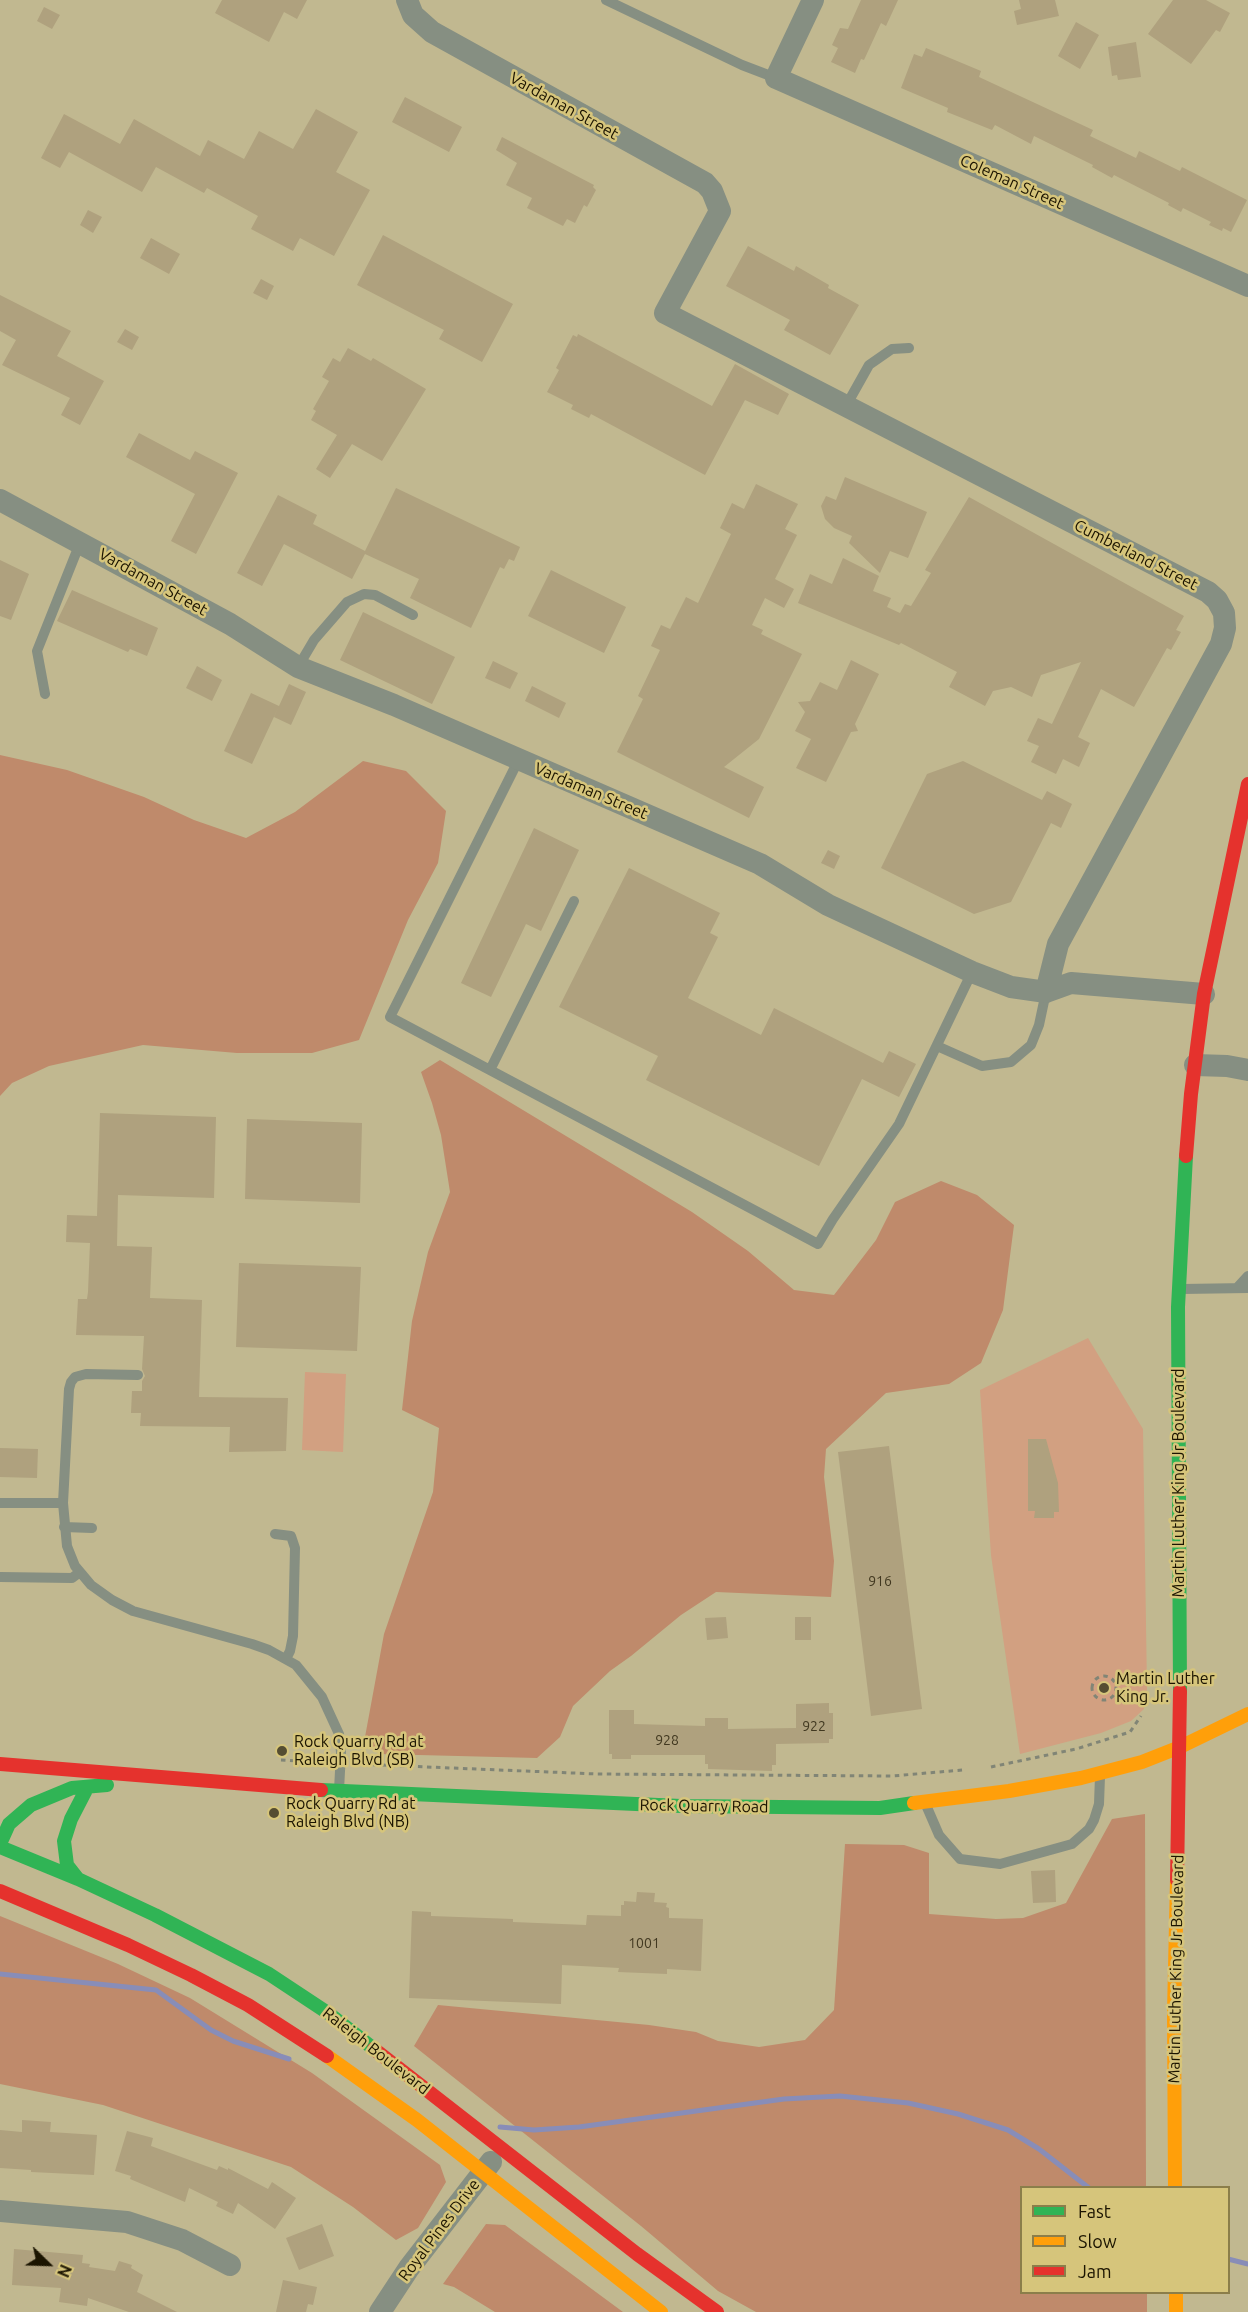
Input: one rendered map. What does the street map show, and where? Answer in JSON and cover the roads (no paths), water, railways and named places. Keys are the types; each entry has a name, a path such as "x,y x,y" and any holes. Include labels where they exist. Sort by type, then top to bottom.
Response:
{"main road":[{"name":"Martin Luther King Jr Boulevard","path":"1175,2186 1174,2012 1180,1747 1179,1288 1184,1181 1204,994 1248,784"},
{"name":"Rock Quarry Road","path":"0,1764 339,1792 681,1806 880,1808 1009,1791 1100,1773 1142,1762 1180,1747 1248,1714"},
{"name":"Rock Quarry Road","path":"0,1846 37,1817 77,1798 87,1788 116,1784 145,1776"},
{"path":"78,1879 67,1865 64,1841 71,1819 87,1788"},
{"name":"Raleigh Boulevard","path":"0,1846 78,1879 197,1936 269,1974 328,2013 637,2254 717,2312"},
{"name":"Raleigh Boulevard","path":"0,1891 128,1945 191,1975 248,2005 303,2039 417,2120 661,2312"},
{"path":"1176,2294 1176,2312"}],"street":[{"name":"Vardaman Street","path":"407,0 413,15 432,32 705,183 712,191 720,211 665,313"},
{"path":"776,78 813,0"},
{"name":"Coleman Street","path":"776,78 1248,286"},
{"name":"Cumberland Street","path":"665,313 1208,592 1217,600 1224,614 1225,628 1221,644 1058,944 1046,992"},
{"name":"Vardaman Street","path":"0,500 230,624 298,667 394,705 760,864 828,905 972,972 1011,987 1046,992 1071,983 1204,994"},
{"path":"1195,1065 1227,1066 1248,1070"},
{"name":"Royal Pines Drive","path":"380,2312 409,2268 501,2149"},
{"path":"0,2211 127,2222 182,2240 230,2265"}],"lane":[{"path":"606,0 741,64 776,78"},
{"path":"846,406 869,365 892,349 909,348"},
{"path":"45,694 38,651 80,543"},
{"path":"298,667 314,640 347,603 364,594 375,595 413,615"},
{"path":"519,759 390,1017 818,1244 899,1124 972,972"},
{"path":"490,1070 573,901"},
{"path":"937,1046 982,1066 1011,1062 1031,1045 1039,1025 1046,992"},
{"path":"1179,1288 1243,1288 1248,1276"},
{"path":"138,1375 86,1374 75,1377 71,1382 63,1503 67,1546 75,1566 91,1585 133,1611 252,1644 296,1665 309,1679 332,1715 339,1734 341,1763 339,1792"},
{"path":"0,1503 63,1503"},
{"path":"64,1527 92,1528"},
{"path":"275,1534 291,1536 295,1548 293,1636 286,1659"},
{"path":"0,1577 72,1578 80,1572"},
{"path":"925,1802 939,1835 960,1859 1000,1864 1072,1844 1089,1829 1099,1804 1100,1773"}],"waterway":[{"path":"0,1974 156,1990 211,2030 233,2041 289,2059"},
{"path":"500,2127 534,2130 579,2127 784,2099 840,2096 908,2103 958,2114 1008,2130 1039,2149 1086,2186"},
{"path":"1230,2260 1248,2264"}],"place":[{"name":"Martin Luther King Jr.","path":"1104,1688"},
{"name":"Rock Quarry Rd at Raleigh Blvd (SB)","path":"282,1751"},
{"name":"Rock Quarry Rd at Raleigh Blvd (NB)","path":"274,1813"}]}
